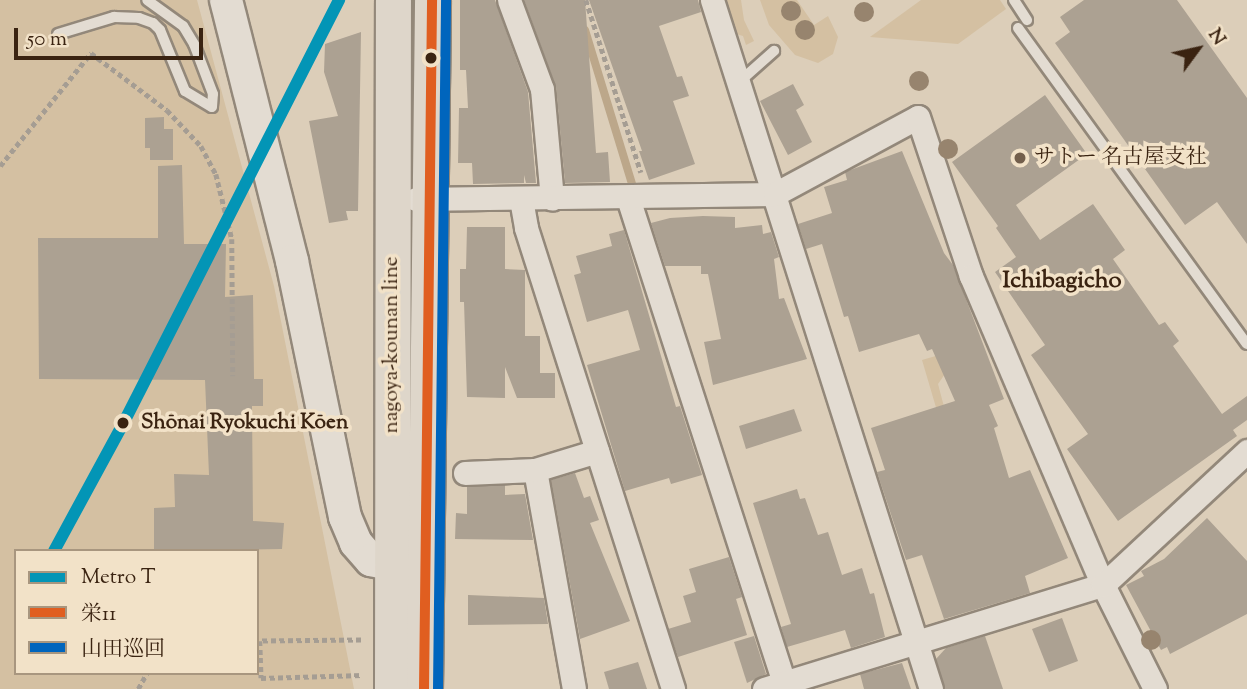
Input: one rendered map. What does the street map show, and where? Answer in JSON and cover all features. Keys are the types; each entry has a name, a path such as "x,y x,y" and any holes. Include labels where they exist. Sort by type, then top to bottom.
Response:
{"main road":[{"path":"226,0 292,261 345,517 356,543 371,560 393,565"},
{"name":"nagoya-kounan line","path":"378,682 393,565 393,0"},
{"name":"nagoya-kounan line","path":"424,689 432,0"}],"street":[{"path":"509,0 542,89 552,199"},
{"path":"712,0 931,689"},
{"path":"392,199 521,200 775,194 918,117 971,276 1103,585 1155,689"},
{"path":"628,198 778,687 1103,585 1247,451"},
{"path":"521,200 526,228 673,689"},
{"path":"465,473 535,470 597,451"},
{"path":"535,470 574,689"}],"lane":[{"path":"58,34 114,17 139,18 153,23 160,30 185,91 212,107 213,93 194,44 183,26 147,0"},
{"path":"1014,0 1023,24 1247,344"},
{"path":"739,82 774,51"}],"path":[{"path":"0,166 91,53 167,110 201,146 216,174 233,239 233,376"},
{"path":"361,640 260,641 261,678 378,682"}],"shaded area":[{"path":"0,0 197,0 274,286 354,689 0,689"},
{"path":"725,0 741,0 744,20 754,41 746,45 743,36 736,34"},
{"path":"760,0 797,0 814,25 828,16 838,37 833,54 818,63 795,55 769,25"},
{"path":"921,0 1000,0 1006,9 958,44 870,37"},
{"path":"963,348 938,384 947,418 940,421 922,360"}],"building":[{"path":"460,0 495,0 528,92 536,183 526,183 524,175 524,183 473,184 472,163 458,163 459,108 468,108 466,70 460,70"},
{"path":"524,0 585,0 596,153 608,152 610,182 565,183 556,87"},
{"path":"589,0 698,0 701,12 659,26 677,77 682,76 689,96 673,101 695,164 649,180 639,151 642,151"},
{"path":"1084,0 1177,0 1247,98 1247,244 1217,202 1185,225 1055,43 1070,32 1060,17"},
{"path":"361,32 358,211 346,211 348,220 329,223 309,121 338,116 324,72 325,44"},
{"path":"793,84 804,105 796,110 812,142 788,155 760,101"},
{"path":"1045,95 1087,154 1016,205 1040,240 1093,204 1125,250 1113,259 1159,325 1165,322 1179,341 1173,346 1222,414 1247,396 1247,420 1233,430 1237,436 1118,521 1067,449 1088,434 1031,355 1045,345 995,272 1016,257 996,228 998,226 952,162"},
{"path":"164,117 164,129 173,129 173,160 150,160 150,148 145,148 145,118"},
{"path":"902,151 944,253 953,265 1004,399 989,405 998,426 994,428 1009,478 1030,470 1068,558 1025,576 1030,593 944,619 922,555 906,560 877,472 885,470 871,428 955,401 932,349 927,351 919,334 859,352 848,316 844,317 822,244 806,249 798,224 832,213 824,187 847,180 845,172"},
{"path":"182,165 184,244 226,244 225,297 253,295 254,379 263,379 263,406 252,406 253,521 284,523 282,549 154,549 154,508 175,507 174,474 209,475 205,380 39,379 38,238 158,238 158,166"},
{"path":"735,217 735,228 762,225 763,234 771,232 779,257 774,259 779,299 784,298 807,359 713,385 704,342 721,339 708,274 701,274 701,266 665,266 651,223 670,218"},
{"path":"467,227 505,227 505,269 525,270 525,336 540,336 540,373 555,373 555,398 517,398 505,367 505,398 467,397 464,302 460,302 460,269 466,269"},
{"path":"624,230 676,407 680,406 702,475 671,484 669,478 625,491 587,365 640,350 628,310 587,322 574,275 581,273 576,256 612,246 609,234"},
{"path":"794,409 802,431 746,449 739,426"},
{"path":"575,473 584,498 590,496 599,520 590,523 630,621 580,639 551,480"},
{"path":"505,485 505,495 525,494 533,540 455,539 456,513 467,514 467,487"},
{"path":"797,489 800,499 805,498 818,535 828,532 842,575 862,568 870,594 874,593 885,637 851,648 845,630 787,647 781,627 791,624 753,503"},
{"path":"1207,518 1247,561 1247,614 1170,654 1167,647 1161,650 1126,585 1144,576 1141,571 1164,559"},
{"path":"729,557 742,597 736,599 747,635 678,657 668,629 691,622 683,596 696,592 689,569"},
{"path":"468,595 544,598 548,624 468,625"},
{"path":"1062,618 1078,661 1049,672 1032,629"},
{"path":"754,636 766,674 747,683 734,642"},
{"path":"985,636 1003,689 945,689 936,659 946,648"},
{"path":"638,662 647,689 609,689 604,672"},
{"path":"902,663 911,689 864,689 860,674"}],"waterway":[{"path":"585,30 632,184"}],"metro line":[{"name":"T","path":"55,549 124,422 339,0"}],"transit line":[{"name":"栄11","path":"424,689 432,0"},
{"name":"山田巡回","path":"438,689 446,0"}],"place":[{"name":"サトー 名古屋支社","path":"1020,158"},
{"name":"Shōnai Ryokuchi Kōen","path":"123,423"}],"district":[{"name":"Ichibagicho","path":"1062,282"}]}
